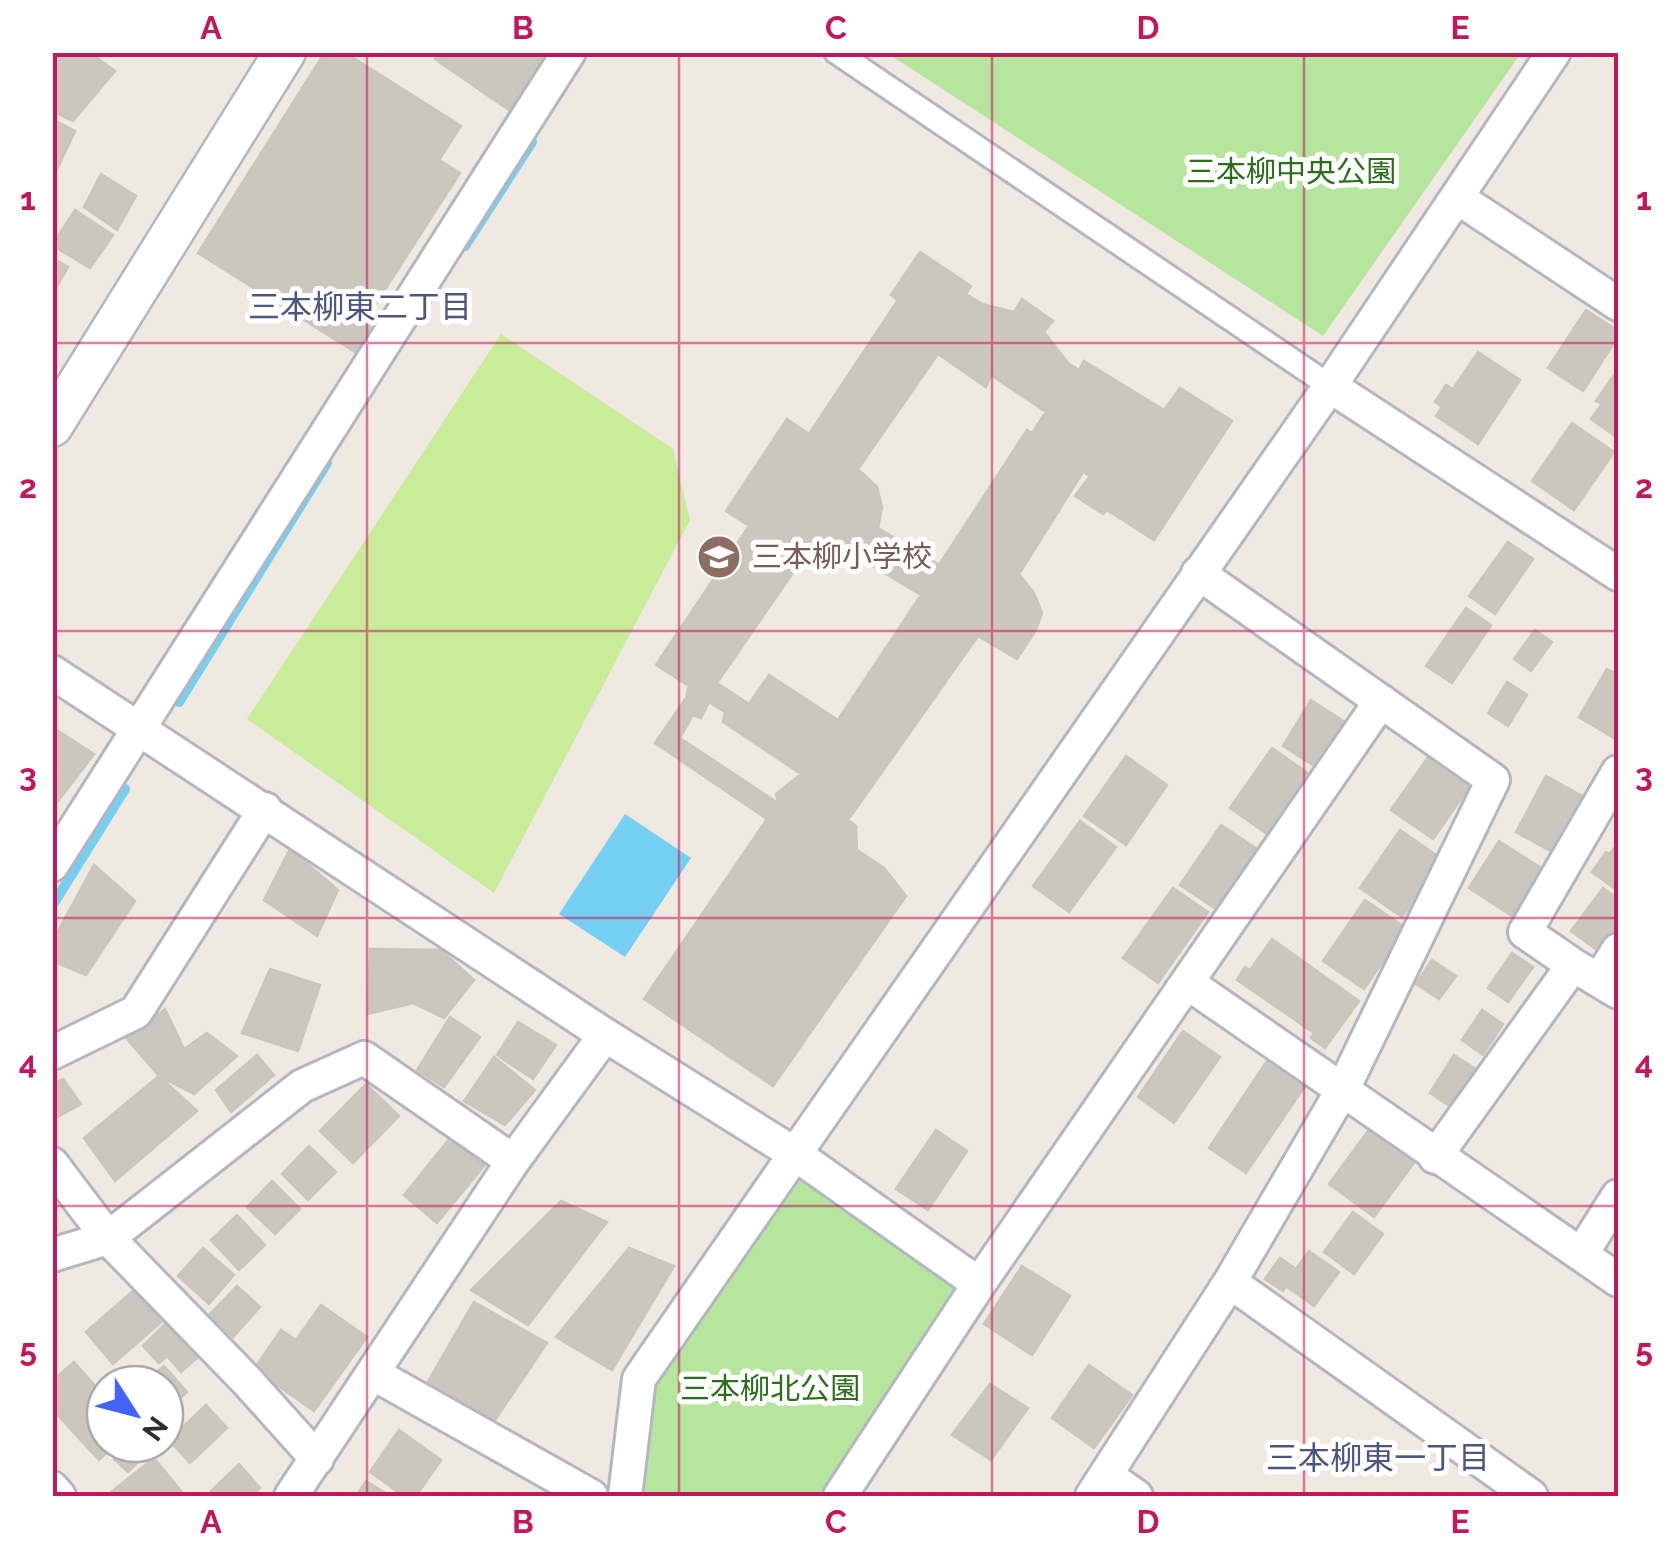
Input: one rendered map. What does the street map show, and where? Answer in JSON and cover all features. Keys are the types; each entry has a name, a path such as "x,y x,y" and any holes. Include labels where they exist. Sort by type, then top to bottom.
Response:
{"street":[{"path":"52,426 286,52"},
{"path":"52,865 569,52"},
{"path":"836,52 1330,386 1618,574"},
{"path":"626,1496 639,1379 1330,386 1554,52"},
{"path":"1458,198 1618,304"},
{"path":"1136,1496 1099,1486 1230,1282 1344,1089 1493,780 1198,573"},
{"path":"52,672 605,1035 795,1154 979,1284"},
{"path":"840,1496 979,1284 1381,701"},
{"path":"1597,979 1524,932 1618,772"},
{"path":"52,1053 136,1012 265,809"},
{"path":"1435,1157 1597,979 1618,950"},
{"path":"1189,984 1618,1280"},
{"path":"291,1496 513,1161 605,1035"},
{"path":"52,1255 108,1238 302,1086 364,1058 513,1161"},
{"path":"52,1164 108,1238 317,1458"},
{"path":"1582,1253 1618,1196"},
{"path":"1230,1282 1531,1496"},
{"path":"374,1374 553,1489 591,1496"},
{"path":"52,1488 59,1496"}],"green space":[{"name":"三本柳中央公園","path":"1521,52 1323,336 887,53"},
{"path":"501,334 673,449 690,520 494,893 247,719"},
{"name":"三本柳北公園","path":"797,1176 954,1288 819,1496 642,1496 651,1387"}],"water":[{"path":"625,814 691,858 625,957 559,914"}],"building":[{"path":"52,52 89,52 115,71 73,121 52,111"},
{"path":"325,52 344,52 461,126 439,160 460,173 368,316 374,320 355,352 198,253"},
{"path":"439,52 545,53 509,110 435,59"},
{"path":"52,119 75,131 53,178 52,177"},
{"path":"101,174 136,196 117,230 84,207"},
{"path":"75,210 113,235 90,268 52,245"},
{"path":"920,252 971,286 966,294 982,304 1014,312 1022,299 1053,321 1044,332 1068,363 1079,370 1084,361 1164,410 1180,388 1232,421 1154,540 1107,510 1103,514 1075,496 1090,476 1083,472 1019,574 1034,593 1042,613 1017,659 978,636 851,816 832,834 783,800 767,819 655,743 686,698 689,686 656,665 749,526 726,511 787,419 809,434 898,300 891,295","holes":["938,354 986,387 991,375 1046,412 1032,433 1027,430 939,565 878,528 882,507 877,487 858,469","858,557 921,595 838,720 769,675 749,704 717,683 801,561 815,568 836,569","709,702 725,712 723,722 801,774 776,794 778,803 680,738 693,715 701,718"]},
{"path":"52,258 68,267 52,295"},
{"path":"1586,310 1618,331 1618,337 1583,391 1548,368"},
{"path":"1478,352 1520,380 1478,444 1436,416 1442,407 1435,402 1446,385 1453,389"},
{"path":"1618,369 1618,438 1591,419 1602,404 1596,401"},
{"path":"1572,423 1614,452 1574,510 1532,481"},
{"path":"1508,542 1533,559 1495,614 1469,596"},
{"path":"1466,608 1491,625 1452,683 1426,666"},
{"path":"1535,630 1552,642 1531,671 1514,659"},
{"path":"1607,669 1618,675 1618,731 1614,738 1579,717"},
{"path":"1507,682 1527,695 1508,726 1488,713"},
{"path":"1311,700 1345,722 1316,767 1283,746"},
{"path":"52,727 94,754 52,809"},
{"path":"1272,748 1312,776 1270,836 1230,808"},
{"path":"1433,750 1475,779 1433,839 1391,810"},
{"path":"1126,756 1167,785 1126,845 1084,816"},
{"path":"1546,776 1584,797 1554,853 1516,832"},
{"path":"783,800 832,834 848,820 856,826 857,850 884,868 906,896 773,1086 644,999"},
{"path":"1080,821 1116,847 1069,912 1033,886"},
{"path":"1221,825 1260,851 1219,911 1180,885"},
{"path":"1400,830 1442,859 1402,917 1360,888"},
{"path":"1499,841 1544,870 1515,918 1469,888"},
{"path":"1618,842 1618,891 1592,872"},
{"path":"290,849 338,890 317,936 264,900"},
{"path":"94,865 135,901 86,975 52,961 52,942"},
{"path":"1173,888 1208,912 1158,983 1123,958"},
{"path":"1603,888 1618,899 1618,929 1601,953 1571,931"},
{"path":"1365,900 1406,928 1364,989 1323,961"},
{"path":"1272,939 1359,1001 1325,1048 1311,1038 1314,1033 1237,980 1245,967 1250,970"},
{"path":"370,949 441,950 474,980 444,1018 413,1003 368,1014"},
{"path":"1512,953 1533,967 1508,1002 1488,988"},
{"path":"1432,960 1456,976 1439,999 1416,984"},
{"path":"270,969 320,985 298,1051 242,1033"},
{"path":"165,1009 184,1049 207,1033 237,1056 194,1094 159,1076 127,1039"},
{"path":"1482,1010 1503,1024 1483,1055 1462,1040"},
{"path":"450,1017 480,1037 444,1087 417,1070"},
{"path":"518,1022 556,1045 533,1079 497,1055"},
{"path":"1183,1031 1220,1057 1174,1123 1138,1097"},
{"path":"257,1055 274,1075 231,1112 216,1090"},
{"path":"1454,1055 1479,1071 1454,1109 1430,1093"},
{"path":"494,1057 535,1090 505,1125 464,1101"},
{"path":"1269,1058 1307,1083 1246,1173 1209,1148"},
{"path":"159,1076 197,1111 115,1181 84,1138"},
{"path":"63,1079 81,1104 52,1120 52,1084"},
{"path":"366,1084 399,1116 353,1163 320,1131"},
{"path":"1371,1127 1416,1160 1374,1217 1329,1184"},
{"path":"936,1130 967,1151 928,1210 896,1189"},
{"path":"450,1138 484,1166 437,1223 404,1195"},
{"path":"309,1146 336,1172 308,1200 282,1174"},
{"path":"272,1181 300,1209 275,1234 247,1207"},
{"path":"561,1201 607,1222 528,1325 471,1290"},
{"path":"1353,1212 1383,1234 1354,1274 1324,1252"},
{"path":"237,1215 265,1245 239,1270 211,1240"},
{"path":"203,1248 234,1275 209,1304 178,1276"},
{"path":"629,1248 674,1266 612,1370 556,1337"},
{"path":"1309,1251 1339,1272 1314,1306 1286,1286 1283,1291 1265,1279 1280,1258 1296,1269"},
{"path":"1022,1266 1070,1296 1032,1355 984,1324"},
{"path":"237,1286 260,1307 233,1337 209,1315"},
{"path":"134,1290 161,1322 113,1364 86,1332"},
{"path":"474,1302 547,1343 493,1423 426,1385"},
{"path":"321,1305 367,1337 314,1411 254,1369 281,1330 296,1340"},
{"path":"165,1324 197,1358 185,1368 185,1364 174,1364 167,1356 159,1363 143,1346"},
{"path":"74,1362 85,1374 85,1445 52,1409 52,1381"},
{"path":"1089,1365 1132,1395 1094,1448 1052,1418"},
{"path":"990,1384 1028,1408 991,1460 952,1435"},
{"path":"206,1405 227,1428 190,1463 185,1458 185,1425"},
{"path":"399,1430 441,1460 416,1496 404,1496 370,1472"},
{"path":"119,1464 136,1464 128,1472"},
{"path":"146,1464 159,1464 185,1496 106,1496"},
{"path":"239,1464 260,1488 251,1496 206,1496"},
{"path":"366,1481 390,1496 356,1496"}],"waterway":[{"path":"465,246 532,142"},
{"path":"179,702 327,463"},
{"path":"52,906 125,789"}],"place":[{"name":"三本柳小学校","path":"719,557"}],"district":[{"name":"三本柳東二丁目","path":"360,307"},
{"name":"三本柳東一丁目","path":"1378,1458"}]}
